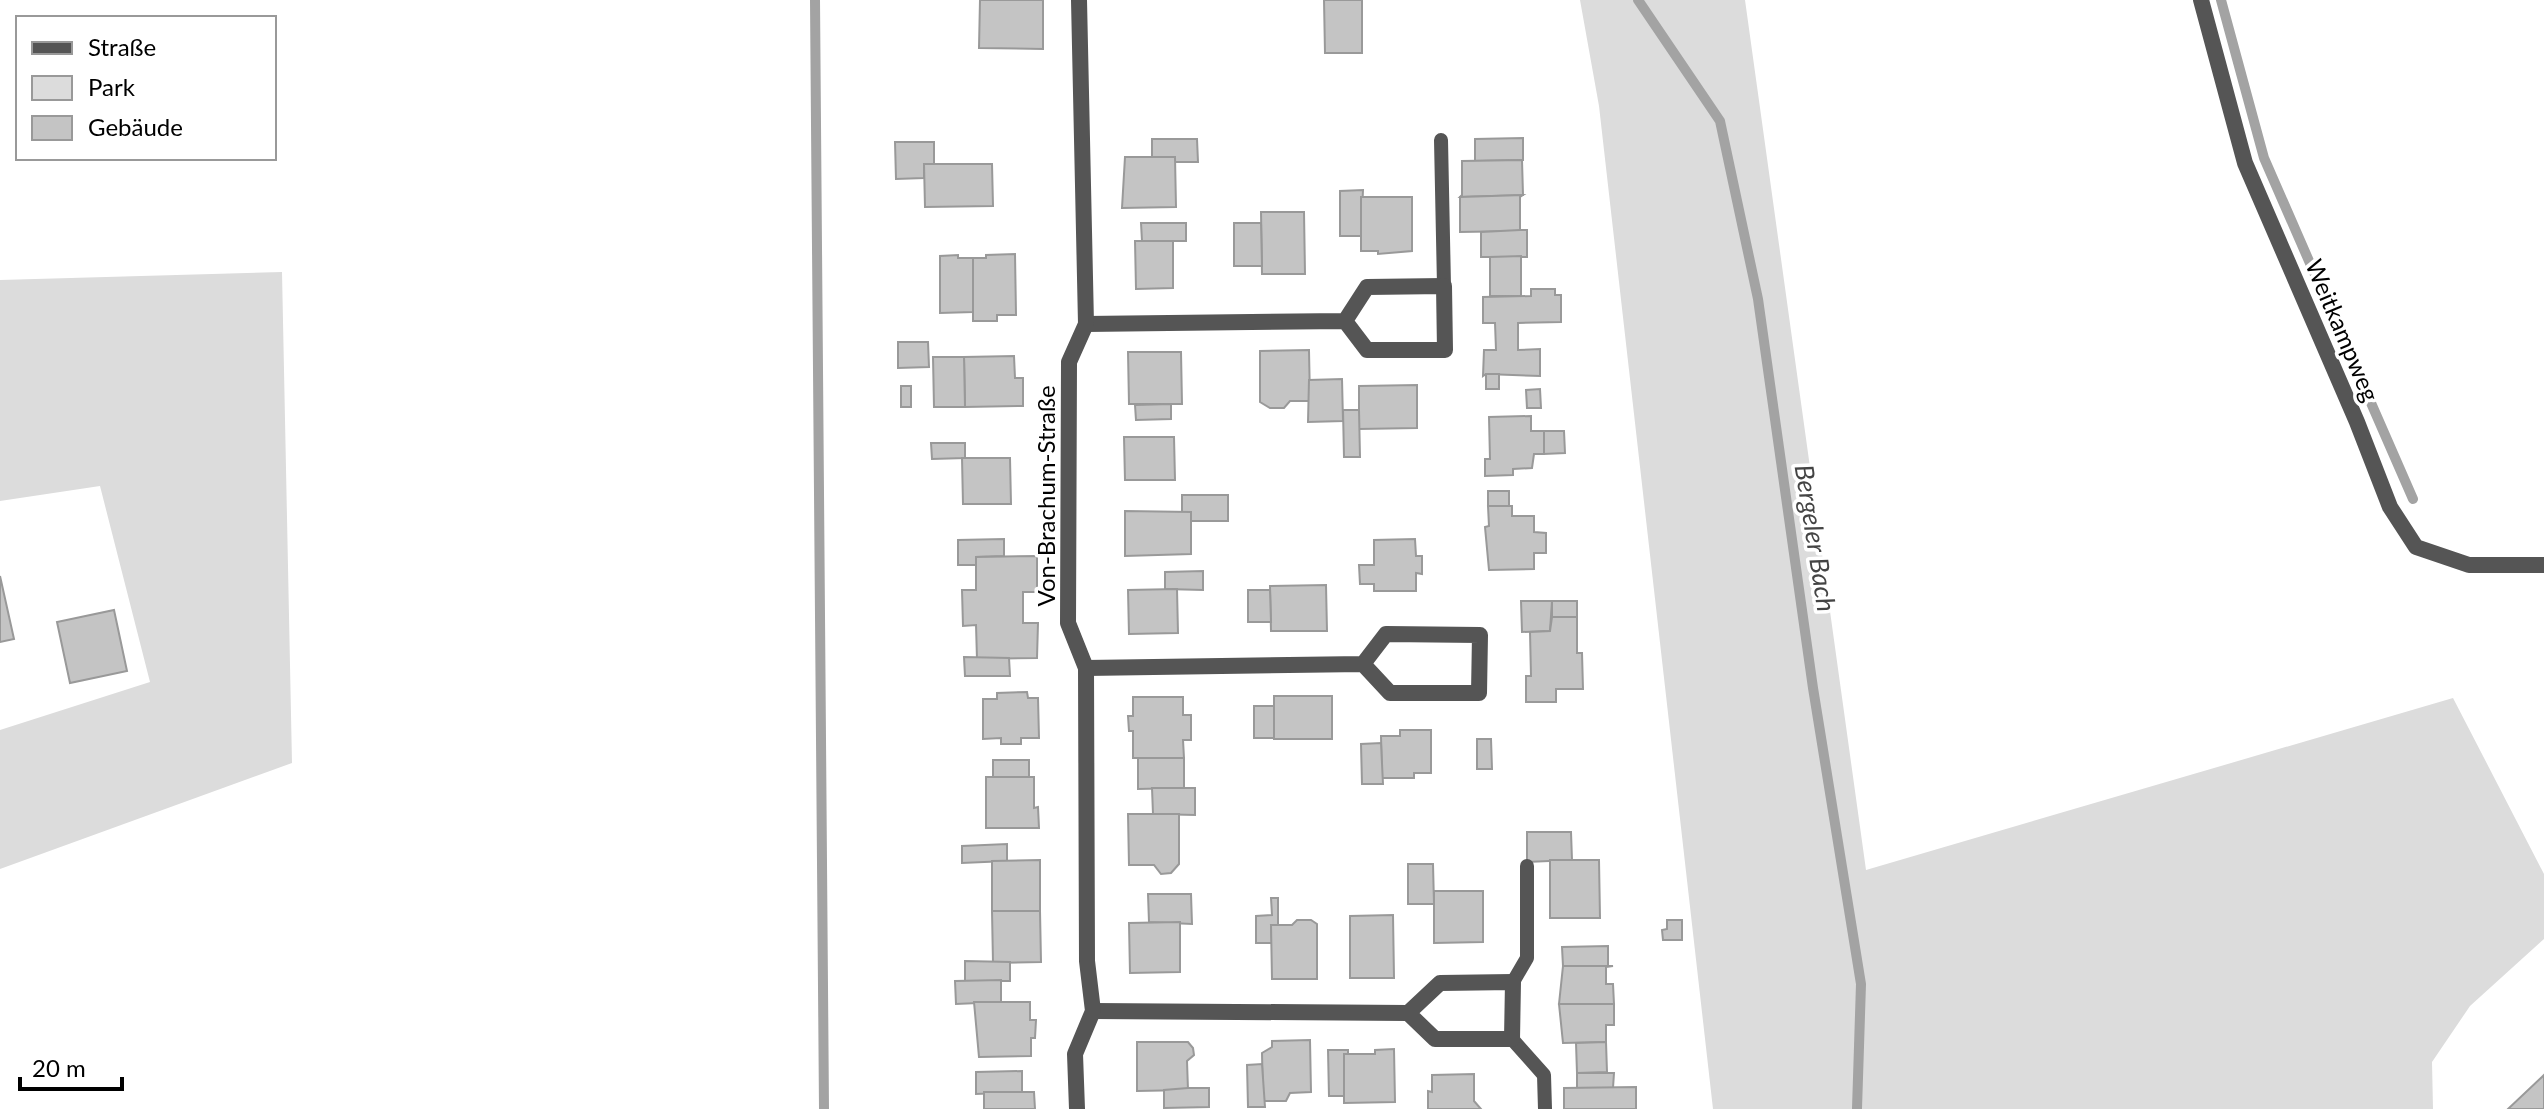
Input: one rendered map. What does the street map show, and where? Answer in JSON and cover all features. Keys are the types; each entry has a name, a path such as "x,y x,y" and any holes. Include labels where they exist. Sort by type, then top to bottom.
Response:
{"street":[{"name":"Von-Brachum-Straße","path":"1077,1109 1075,1054 1093,1011 1087,961 1086,668 1068,623 1069,362 1086,324 1079,0"},
{"name":"Weitkampweg","path":"2201,0 2245,163 2357,422 2390,507 2416,547 2469,565 2544,565"},
{"path":"1444,286 1445,350 1367,350 1345,321 1367,287 1444,286"},
{"path":"1086,324 1345,321"},
{"path":"1086,668 1363,664 1390,693 1479,693 1480,635 1386,634 1363,664"},
{"path":"1093,1011 1408,1013 1440,983 1513,982 1512,1039 1435,1039 1408,1013"}],"lane":[{"path":"1441,140 1444,286"},
{"path":"1513,982 1527,958 1527,866"},
{"path":"1512,1039 1544,1075 1545,1109"}],"green space":[{"path":"1580,0 1745,0 1866,870 2453,698 2544,874 2544,939 2470,1006 2432,1062 2433,1109 1713,1109 1599,106"},
{"path":"282,272 292,763 0,869 0,730 150,682 100,486 0,501 0,280"}],"building":[{"path":"980,0 1043,0 1043,49 979,48"},
{"path":"1324,0 1362,0 1362,53 1325,53"},
{"path":"1523,138 1523,160 1475,161 1475,139"},
{"path":"1152,139 1197,139 1198,162 1175,162 1175,157 1152,157"},
{"path":"895,142 934,142 934,164 924,164 924,178 896,179"},
{"path":"1125,157 1175,157 1176,207 1122,208"},
{"path":"1522,160 1523,195 1460,197 1462,161"},
{"path":"924,164 992,164 993,206 925,207"},
{"path":"1363,190 1361,236 1340,236 1340,191"},
{"path":"1523,195 1520,197 1520,231 1460,232 1460,197"},
{"path":"1361,197 1412,197 1412,251 1378,254 1378,251 1361,251"},
{"path":"1261,212 1304,212 1305,274 1262,274"},
{"path":"1141,223 1186,223 1186,241 1142,241"},
{"path":"1234,223 1261,223 1262,266 1234,266"},
{"path":"1527,230 1527,257 1481,257 1481,232"},
{"path":"1135,241 1173,241 1173,288 1136,289"},
{"path":"1015,254 1016,315 997,315 997,321 973,321 973,258"},
{"path":"958,255 958,258 973,258 973,312 940,313 940,256"},
{"path":"1521,256 1521,296 1490,296 1490,257"},
{"path":"1531,289 1555,289 1555,295 1561,295 1561,322 1518,323 1518,350 1540,349 1540,376 1483,376 1484,350 1496,350 1495,323 1483,323 1483,297 1531,296"},
{"path":"898,342 928,342 929,367 898,368"},
{"path":"1309,350 1310,401 1290,401 1284,408 1270,408 1260,402 1260,351"},
{"path":"1128,352 1181,352 1182,404 1129,404"},
{"path":"1014,356 1015,378 1023,378 1023,406 965,407 964,357"},
{"path":"933,357 964,357 965,407 934,407"},
{"path":"1486,374 1499,374 1499,389 1486,389"},
{"path":"1342,379 1343,421 1308,422 1309,380"},
{"path":"1417,385 1417,428 1359,429 1359,386"},
{"path":"901,386 911,386 911,407 901,407"},
{"path":"1540,389 1541,408 1527,408 1526,390"},
{"path":"1171,404 1171,419 1136,420 1135,405"},
{"path":"1343,410 1359,410 1360,457 1344,457"},
{"path":"1531,416 1531,431 1544,431 1544,454 1534,454 1532,468 1513,469 1513,475 1485,476 1485,459 1490,459 1489,417"},
{"path":"1544,431 1564,431 1565,453 1544,454"},
{"path":"1124,437 1174,437 1175,480 1125,480"},
{"path":"931,443 965,443 965,458 932,459"},
{"path":"962,458 1010,458 1011,504 963,504"},
{"path":"1488,491 1509,491 1509,506 1488,506"},
{"path":"1182,495 1228,495 1228,521 1191,521 1191,512 1182,512"},
{"path":"1488,506 1512,506 1512,516 1534,516 1534,532 1546,533 1546,553 1534,553 1534,569 1489,570 1485,527 1489,526"},
{"path":"1125,511 1191,512 1191,554 1125,556"},
{"path":"1004,539 1004,556 976,557 976,565 958,565 958,540"},
{"path":"1415,539 1416,556 1422,556 1422,574 1416,573 1416,591 1374,591 1374,584 1360,584 1359,565 1374,565 1374,540"},
{"path":"1037,556 1037,592 1023,592 1023,623 1038,623 1037,658 977,659 976,625 963,626 962,590 976,590 976,557"},
{"path":"1203,571 1203,590 1165,589 1165,572"},
{"path":"0,576 14,639 0,642"},
{"path":"1326,585 1327,631 1271,631 1270,586"},
{"path":"1177,589 1178,633 1129,634 1128,590"},
{"path":"1248,590 1270,590 1271,622 1248,622"},
{"path":"1521,601 1552,601 1550,631 1522,632"},
{"path":"1552,601 1577,601 1577,617 1552,617"},
{"path":"114,610 127,671 70,683 57,622"},
{"path":"1552,617 1577,617 1577,653 1582,653 1583,689 1556,689 1556,702 1526,702 1526,676 1531,676 1530,632 1550,631"},
{"path":"964,657 1009,658 1010,676 965,676"},
{"path":"1027,692 1028,698 1038,698 1039,738 1021,738 1021,744 1001,744 1001,738 983,739 983,699 997,699 997,693"},
{"path":"1274,696 1332,696 1332,739 1274,739"},
{"path":"1133,697 1183,697 1183,715 1191,715 1191,740 1183,740 1184,758 1133,758 1133,731 1129,731 1128,716 1133,716"},
{"path":"1254,706 1274,706 1274,738 1254,738"},
{"path":"1400,730 1431,730 1431,773 1414,773 1414,778 1382,778 1381,736 1400,736"},
{"path":"1477,739 1491,739 1492,769 1477,769"},
{"path":"1381,743 1383,784 1362,784 1361,744"},
{"path":"1138,758 1184,758 1184,788 1138,789"},
{"path":"993,760 1029,760 1029,777 993,777"},
{"path":"986,777 1034,777 1034,808 1038,807 1039,828 986,828"},
{"path":"1152,788 1195,788 1195,815 1153,814"},
{"path":"1128,814 1179,814 1179,864 1171,873 1161,874 1154,865 1129,865"},
{"path":"1527,832 1571,832 1572,860 1527,862"},
{"path":"1007,844 1007,861 962,863 962,846"},
{"path":"1040,860 1040,911 992,911 992,861"},
{"path":"1550,860 1599,860 1600,918 1550,918"},
{"path":"1408,864 1433,864 1434,904 1408,904"},
{"path":"1434,891 1483,891 1483,942 1434,943"},
{"path":"1148,894 1191,894 1192,924 1149,922"},
{"path":"1271,898 1278,898 1278,925 1271,925 1272,943 1256,943 1256,916 1272,915"},
{"path":"992,911 1040,911 1041,962 993,963"},
{"path":"1393,915 1394,978 1350,978 1350,916"},
{"path":"1297,920 1311,920 1317,924 1317,979 1272,979 1271,925 1292,925"},
{"path":"1667,920 1682,920 1682,940 1663,940 1662,930 1667,929"},
{"path":"1180,922 1180,972 1130,973 1129,923"},
{"path":"1608,946 1608,966 1563,966 1562,947"},
{"path":"965,961 1010,962 1010,981 965,981"},
{"path":"1563,966 1613,966 1606,967 1606,984 1613,984 1614,1004 1559,1004"},
{"path":"1001,980 1001,1002 956,1004 955,981"},
{"path":"974,1002 1030,1002 1030,1020 1036,1020 1035,1038 1031,1038 1031,1056 979,1057"},
{"path":"1559,1004 1614,1004 1614,1025 1606,1025 1606,1042 1563,1043"},
{"path":"1310,1040 1311,1092 1290,1093 1286,1101 1263,1101 1262,1053 1272,1047 1272,1041"},
{"path":"1137,1042 1188,1042 1194,1055 1187,1061 1188,1090 1137,1091"},
{"path":"1606,1042 1607,1072 1577,1073 1576,1043"},
{"path":"1394,1049 1395,1102 1344,1103 1344,1054 1375,1054 1375,1050"},
{"path":"1328,1050 1348,1050 1348,1054 1344,1054 1344,1096 1329,1096"},
{"path":"1262,1064 1265,1107 1248,1107 1247,1065"},
{"path":"1022,1071 1022,1092 976,1094 976,1072"},
{"path":"1577,1073 1614,1073 1613,1088 1577,1088"},
{"path":"1474,1074 1474,1101 1481,1109 1428,1109 1432,1075"},
{"path":"2544,1075 2544,1109 2508,1109"},
{"path":"1636,1087 1636,1109 1564,1109 1564,1088"},
{"path":"1209,1088 1209,1107 1164,1108 1164,1090"},
{"path":"984,1092 1034,1092 1035,1109 984,1109"}],"waterway":[{"path":"815,0 824,1109"},
{"name":"Bergeler Bach","path":"1638,0 1720,121 1758,299 1813,688 1861,984 1857,1109"},
{"path":"2221,0 2264,158 2413,499"}]}
